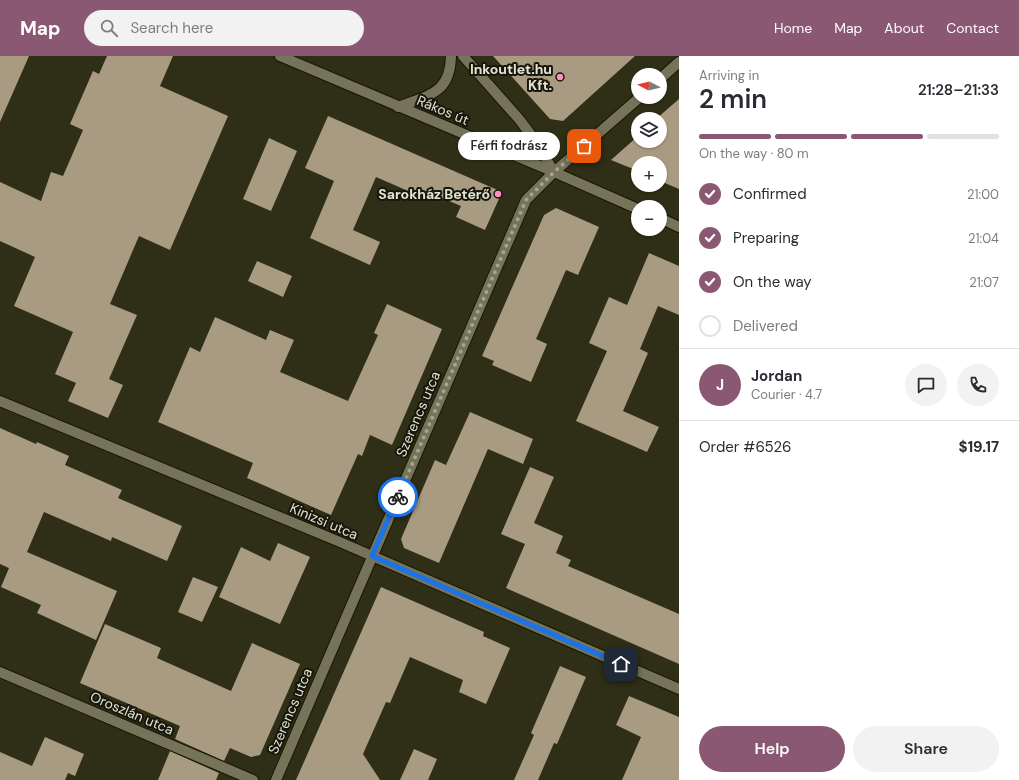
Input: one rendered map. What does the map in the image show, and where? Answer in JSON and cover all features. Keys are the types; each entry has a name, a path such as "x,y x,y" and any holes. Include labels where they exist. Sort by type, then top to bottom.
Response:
{"street":[{"name":"Rákos út","path":"280,56 631,206"},
{"path":"398,107 436,92 443,86 451,70 452,56"},
{"path":"463,56 519,119 534,139 554,172"},
{"path":"667,73 679,62"},
{"name":"Szerencs utca","path":"276,780 526,200 554,172 632,104"},
{"path":"667,221 679,227"},
{"name":"Kinizsi utca","path":"0,401 372,556 679,689"},
{"name":"Oroszlán utca","path":"0,672 253,780"}],"building":[{"path":"0,56 29,56 0,122"},
{"path":"107,56 173,56 160,86 228,116 170,250 139,236 110,304 137,315 109,379 123,385 108,418 68,401 76,383 55,374 73,332 14,306 35,257 0,241 0,182 41,201 51,172 63,176 83,130 70,124 93,71 99,74"},
{"path":"493,56 635,56 563,121 550,119"},
{"path":"679,99 679,189 667,184 667,156 631,156 631,168 611,160 631,142 631,148 667,148 667,112 664,112"},
{"path":"328,116 502,192 485,230 456,217 461,206 418,188 415,194 376,177 353,230 380,242 370,265 310,238 334,181 305,168"},
{"path":"269,138 297,151 271,211 243,199"},
{"path":"556,208 599,227 578,275 566,270 536,339 547,344 531,382 492,365 494,361 482,356 544,215"},
{"path":"649,253 679,266 679,315 658,306 640,349 648,353 623,411 659,427 647,452 576,421 607,351 589,343 609,297 627,305"},
{"path":"257,261 292,276 283,297 248,281"},
{"path":"387,304 442,329 392,445 370,435 362,456 358,454 331,515 247,478 253,463 158,422 190,347 200,352 215,317 266,340 270,330 294,340 280,372 348,401 378,335 374,333"},
{"path":"470,412 533,439 523,464 488,449 439,563 404,548 401,539 435,460 446,465"},
{"path":"0,428 36,444 37,442 69,456 65,465 122,490 118,498 182,526 167,561 112,537 111,541 44,512 27,552 117,591 96,640 37,613 41,605 1,587 9,568 0,564"},
{"path":"530,467 554,477 534,523 563,536 556,553 571,560 568,566 679,614 679,664 506,588 525,544 501,534"},
{"path":"278,543 310,557 280,624 219,597 241,547 270,561"},
{"path":"193,577 218,587 202,622 178,612"},
{"path":"381,587 484,632 483,636 510,648 486,704 459,692 463,680 410,657 390,703 386,702 363,754 380,780 296,780"},
{"path":"105,624 161,648 157,658 231,691 252,643 300,664 260,755 251,757 230,748 224,761 175,739 180,726 80,683"},
{"path":"560,666 586,677 557,744 554,743 538,780 514,780 534,735 531,733"},
{"path":"629,696 679,717 679,780 622,780 641,737 616,725"},
{"path":"45,737 84,754 75,776 68,773 65,780 0,780 0,752 32,766"},
{"path":"414,749 437,759 428,780 400,780"},
{"path":"170,751 219,773 216,780 158,780"}],"way so far":[{"path":"398,497 526,200 554,172 584,146"}],"place":[{"name":"Inkoutlet.hu Kft.","path":"560,77"},
{"name":"Férfi fodrász","path":"584,146"},
{"name":"Sarokház Betérő","path":"498,194"}],"route":[{"path":"398,497 372,556 621,664"}]}
